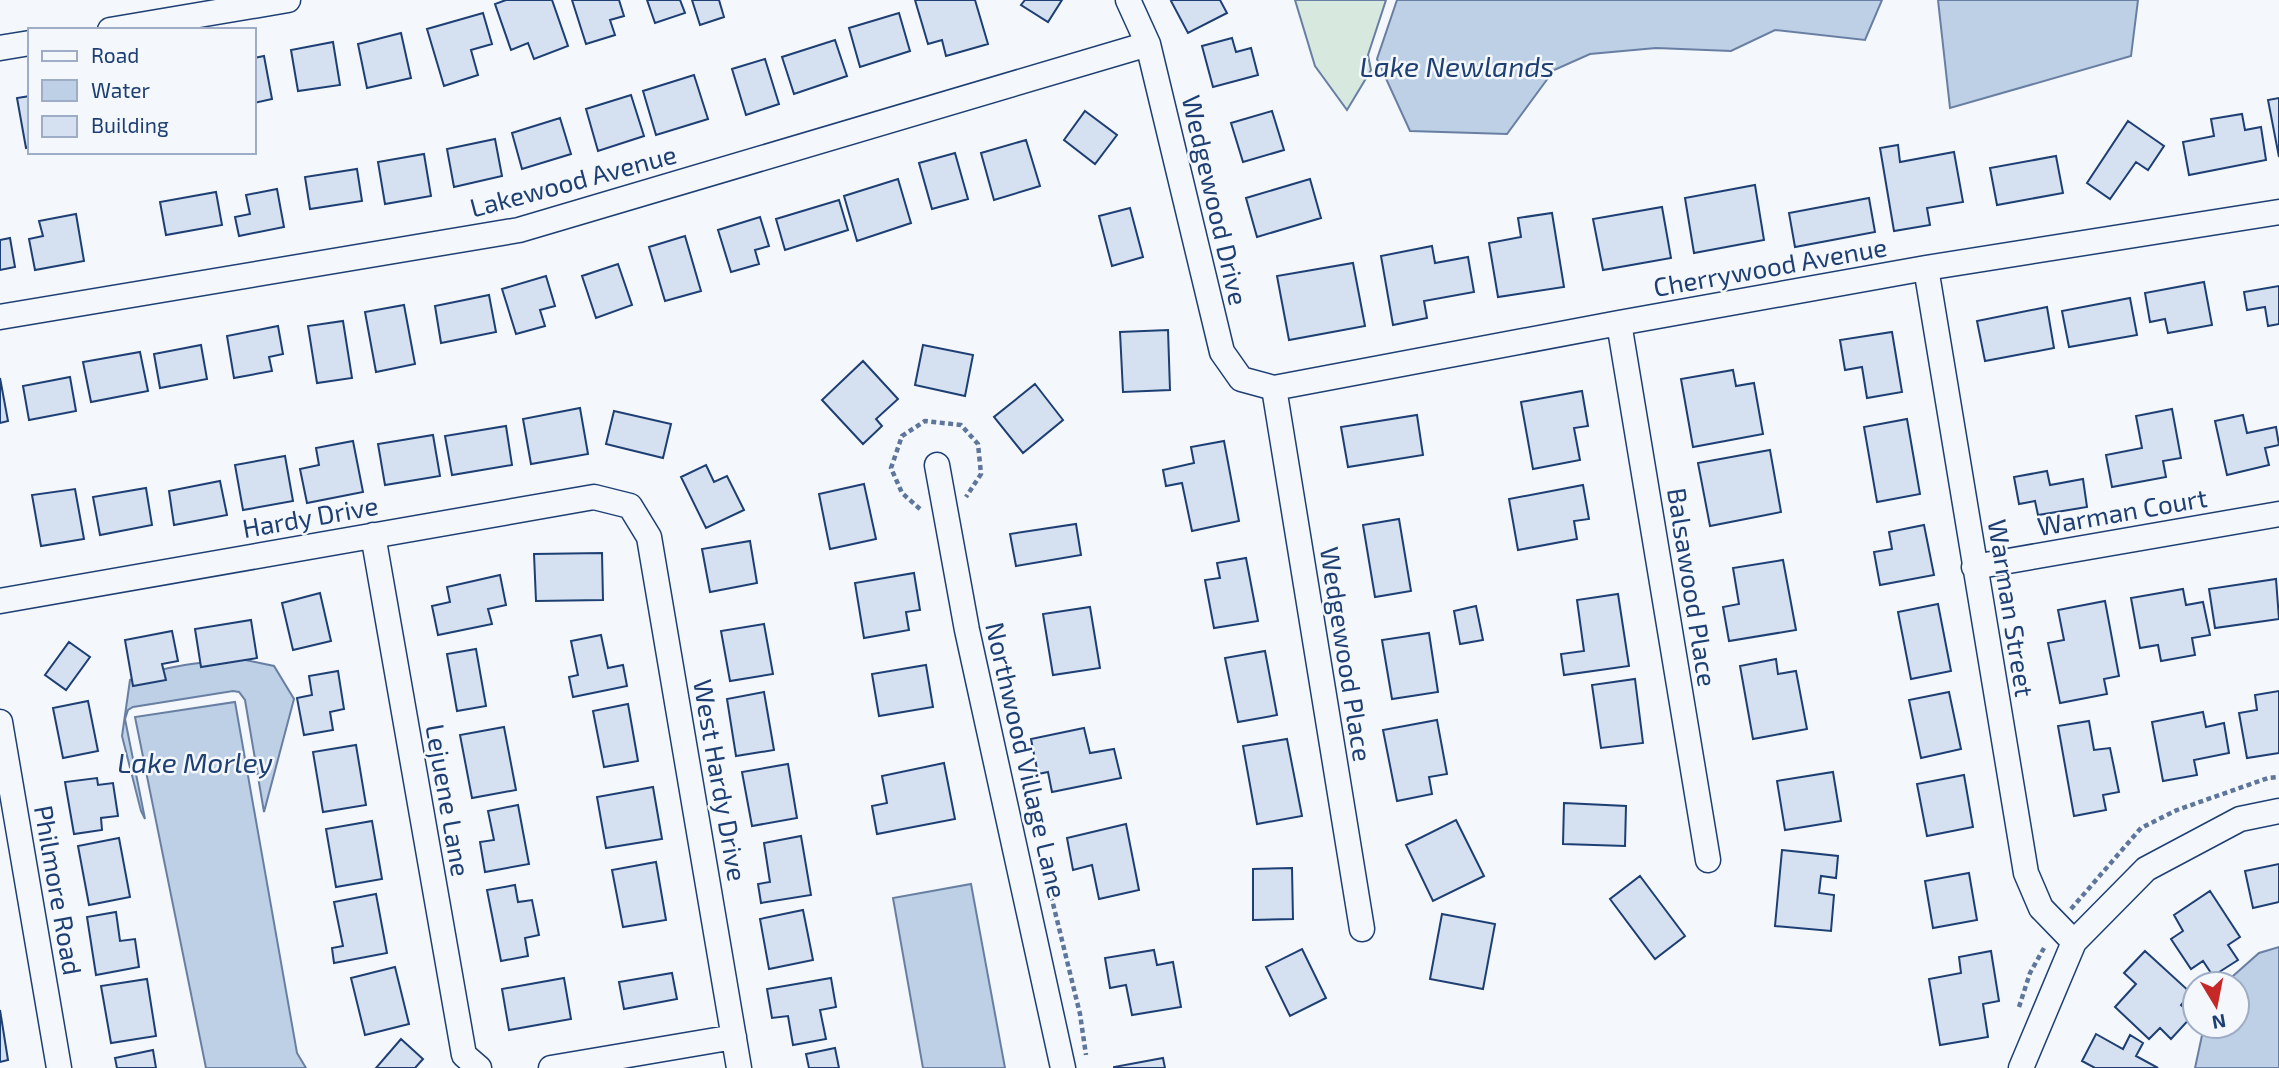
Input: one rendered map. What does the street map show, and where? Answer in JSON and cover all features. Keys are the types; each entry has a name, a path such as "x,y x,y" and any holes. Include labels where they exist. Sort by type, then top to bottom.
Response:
{"street":[{"path":"122,28 288,0"},
{"name":"Wedgewood Drive","path":"1128,0 1148,44 1222,352 1241,379 1274,388"},
{"path":"0,48 28,43"},
{"name":"Lakewood Avenue","path":"0,317 519,230 1148,44"},
{"name":"Cherrywood Avenue","path":"1274,388 1926,268 2279,212"},
{"name":"Warman Street","path":"1926,268 2026,873 2041,908 2074,942"},
{"name":"Balsawood Place","path":"1619,323 1708,860"},
{"name":"Wedgewood Place","path":"1274,388 1362,929"},
{"name":"Northwood Village Lane","path":"937,465 967,630 1063,1068"},
{"name":"Hardy Drive","path":"0,601 594,496 630,506"},
{"name":"West Hardy Drive","path":"630,506 649,537 739,1068"},
{"name":"Warman Court","path":"1974,567 2279,514"},
{"name":"Lejuene Lane","path":"373,535 464,1055 479,1068"},
{"name":"Philmore Road","path":"0,722 59,1068"},
{"path":"2021,1068 2074,942 2146,869 2240,819 2279,811"},
{"path":"551,1068 734,1037"}],"shaded area":[{"path":"1295,0 1386,0 1368,55 1371,70 1347,110 1315,66"}],"water":[{"name":"Lake Newlands","path":"1397,0 1882,0 1865,40 1775,30 1731,51 1656,48 1590,54 1554,70 1507,134 1410,131 1377,59"},
{"path":"1938,0 2138,0 2131,56 1950,108"},
{"path":"241,659 274,666 294,699 264,812 245,700 239,692 233,691 128,710 125,719 145,819 122,736 130,680 171,668"},
{"name":"Lake Morley","path":"235,702 297,1053 306,1068 206,1068 135,717"},
{"path":"971,884 1005,1068 923,1068 893,898"},
{"path":"2279,947 2279,1068 2195,1068 2201,1040 2251,1040 2251,970 2240,970 2259,953"}],"building":[{"path":"506,0 552,0 568,46 534,59 528,43 511,50 495,4"},
{"path":"572,0 619,0 624,16 610,20 615,35 586,44"},
{"path":"647,0 680,0 685,13 655,23"},
{"path":"692,0 719,0 724,17 700,25"},
{"path":"915,0 975,0 988,44 946,56 942,40 928,44"},
{"path":"1025,0 1062,0 1048,22 1021,5"},
{"path":"1220,0 1227,13 1188,33 1171,1"},
{"path":"483,13 492,44 471,50 478,75 444,86 427,29"},
{"path":"899,13 910,51 860,67 849,28"},
{"path":"401,33 411,78 367,88 358,44"},
{"path":"1232,38 1236,52 1251,48 1258,75 1213,87 1202,46"},
{"path":"835,40 847,76 794,94 782,57"},
{"path":"333,42 340,85 298,91 291,50"},
{"path":"264,56 272,99 256,103 256,58"},
{"path":"765,59 779,104 746,115 732,69"},
{"path":"694,75 708,119 656,135 643,91"},
{"path":"631,95 644,136 598,151 586,109"},
{"path":"28,96 26,148 17,98"},
{"path":"2279,98 2279,157 2268,100"},
{"path":"1085,111 1117,135 1095,164 1064,140"},
{"path":"1272,111 1284,150 1243,162 1231,123"},
{"path":"2242,114 2245,130 2261,127 2266,160 2189,175 2183,142 2214,136 2211,119"},
{"path":"560,118 571,154 522,169 512,133"},
{"path":"2128,121 2164,146 2148,170 2136,162 2110,199 2087,183"},
{"path":"495,139 502,176 454,187 447,149"},
{"path":"1026,140 1040,186 994,200 981,153"},
{"path":"1898,145 1900,162 1954,152 1963,202 1927,208 1930,225 1894,231 1880,148"},
{"path":"955,153 968,199 932,209 919,163"},
{"path":"424,154 431,196 385,204 378,162"},
{"path":"2056,156 2063,193 1997,205 1990,168"},
{"path":"357,169 362,201 310,209 305,177"},
{"path":"898,179 911,223 857,241 844,196"},
{"path":"1310,179 1321,218 1257,237 1246,198"},
{"path":"1755,185 1764,240 1694,253 1685,198"},
{"path":"277,189 284,227 239,236 235,217 250,214 246,195"},
{"path":"216,192 222,225 166,235 160,202"},
{"path":"1869,198 1875,232 1795,247 1789,213"},
{"path":"839,200 848,230 785,250 776,219"},
{"path":"1662,207 1671,258 1603,270 1593,219"},
{"path":"1130,208 1143,257 1112,266 1099,216"},
{"path":"1552,213 1564,287 1498,297 1489,243 1521,237 1518,218"},
{"path":"76,214 84,261 35,270 29,239 43,236 39,221"},
{"path":"760,217 769,246 755,250 759,264 731,272 718,230"},
{"path":"685,236 701,291 665,301 649,247"},
{"path":"10,238 15,267 0,270 0,240"},
{"path":"1432,246 1435,263 1468,257 1474,292 1424,301 1427,318 1393,325 1381,256"},
{"path":"1353,263 1365,326 1289,340 1277,276"},
{"path":"618,264 632,305 596,318 582,276"},
{"path":"546,276 555,306 540,310 545,326 516,334 502,289"},
{"path":"2204,282 2212,325 2168,333 2165,319 2150,322 2145,293"},
{"path":"2279,286 2279,324 2268,326 2265,307 2247,310 2244,292"},
{"path":"489,295 496,332 441,343 435,306"},
{"path":"2130,298 2137,335 2069,347 2062,311"},
{"path":"404,305 415,364 376,372 365,312"},
{"path":"2047,307 2054,348 1985,361 1977,321"},
{"path":"343,321 352,378 317,383 308,326"},
{"path":"278,326 283,354 269,357 272,371 234,378 227,336"},
{"path":"1168,330 1170,390 1123,392 1120,332"},
{"path":"1892,332 1902,392 1867,398 1862,367 1845,370 1840,340"},
{"path":"201,345 207,379 160,388 154,354"},
{"path":"923,345 973,355 965,396 915,385"},
{"path":"140,352 148,391 91,402 83,362"},
{"path":"863,361 898,399 876,419 882,426 863,444 822,400"},
{"path":"1733,370 1736,386 1754,383 1763,434 1693,447 1681,379"},
{"path":"70,377 76,411 29,420 23,386"},
{"path":"0,378 8,421 0,423"},
{"path":"1035,384 1063,420 1023,453 994,417"},
{"path":"1582,391 1588,426 1574,428 1580,460 1533,469 1521,402"},
{"path":"580,408 588,454 531,464 523,419"},
{"path":"2172,409 2181,458 2163,461 2166,477 2112,487 2106,455 2142,448 2136,416"},
{"path":"614,411 671,424 663,458 606,444"},
{"path":"1417,415 1423,455 1348,467 1341,427"},
{"path":"2243,415 2247,433 2276,427 2279,445 2265,448 2269,465 2227,475 2215,421"},
{"path":"1907,419 1920,494 1877,502 1864,427"},
{"path":"506,426 512,465 452,475 445,436"},
{"path":"433,435 440,476 385,485 378,444"},
{"path":"353,441 363,492 307,503 300,469 319,465 316,448"},
{"path":"1224,441 1239,521 1192,531 1182,483 1166,486 1163,470 1194,463 1191,447"},
{"path":"1770,450 1781,512 1710,526 1698,463"},
{"path":"285,456 293,501 243,510 235,465"},
{"path":"706,465 714,482 727,476 744,510 706,528 681,477"},
{"path":"2047,471 2050,485 2083,479 2087,507 2038,515 2035,501 2019,504 2014,477"},
{"path":"220,481 227,515 174,525 169,491"},
{"path":"864,484 876,539 830,549 819,494"},
{"path":"1583,485 1589,519 1574,521 1577,539 1518,550 1509,499"},
{"path":"146,488 152,525 100,535 93,497"},
{"path":"75,489 84,539 41,546 32,495"},
{"path":"1399,519 1411,591 1375,597 1363,525"},
{"path":"1076,524 1081,555 1016,566 1010,534"},
{"path":"1924,525 1934,575 1880,585 1874,552 1892,549 1889,532"},
{"path":"750,541 757,583 710,592 702,549"},
{"path":"602,553 603,600 536,601 534,554"},
{"path":"1246,558 1258,621 1214,628 1205,580 1220,578 1217,563"},
{"path":"1783,560 1796,630 1729,641 1723,607 1739,604 1733,568"},
{"path":"914,573 920,610 906,612 909,630 864,638 855,583"},
{"path":"500,575 506,605 488,609 492,624 438,635 432,606 450,602 447,587"},
{"path":"2276,579 2279,619 2215,628 2209,589"},
{"path":"2183,589 2186,605 2203,602 2210,635 2192,638 2195,655 2161,661 2158,645 2140,648 2131,598"},
{"path":"320,593 331,641 293,650 282,603"},
{"path":"1618,594 1629,666 1564,675 1561,654 1584,651 1577,600"},
{"path":"2105,601 2119,676 2104,679 2107,694 2060,703 2048,643 2064,640 2058,610"},
{"path":"1938,604 1951,671 1911,679 1898,612"},
{"path":"1476,606 1483,640 1460,644 1454,611"},
{"path":"1090,607 1100,668 1053,675 1043,614"},
{"path":"251,620 257,658 201,667 195,629"},
{"path":"764,624 773,674 730,681 721,631"},
{"path":"172,631 178,661 162,664 166,680 133,686 125,640"},
{"path":"1429,633 1438,692 1392,699 1382,640"},
{"path":"601,635 608,668 623,665 627,686 573,697 569,677 578,675 571,641"},
{"path":"69,642 90,657 66,690 45,675"},
{"path":"476,649 486,706 457,711 447,654"},
{"path":"1265,651 1277,715 1238,722 1225,658"},
{"path":"1776,659 1778,674 1796,671 1807,729 1753,739 1740,666"},
{"path":"926,665 933,707 879,716 872,674"},
{"path":"338,671 344,709 330,712 333,730 304,735 297,698 312,695 309,676"},
{"path":"1635,679 1643,743 1601,748 1592,685"},
{"path":"2279,691 2279,753 2247,758 2239,713 2257,710 2255,695"},
{"path":"764,692 774,750 736,756 727,699"},
{"path":"1949,692 1961,749 1921,758 1909,700"},
{"path":"88,701 98,751 63,758 53,708"},
{"path":"628,704 638,761 604,767 593,711"},
{"path":"2203,712 2206,727 2224,723 2229,753 2194,760 2197,775 2163,781 2152,722"},
{"path":"1437,720 1447,774 1429,777 1432,794 1397,801 1383,730"},
{"path":"2089,721 2094,750 2110,748 2119,792 2103,795 2106,810 2074,816 2058,726"},
{"path":"504,727 516,790 472,798 460,735"},
{"path":"1084,728 1090,753 1114,749 1121,778 1052,792 1048,772 1038,774 1031,739"},
{"path":"1287,739 1302,816 1257,824 1243,746"},
{"path":"356,745 366,805 323,812 313,752"},
{"path":"944,763 955,819 877,834 872,806 887,803 882,776"},
{"path":"788,764 797,818 752,826 742,772"},
{"path":"1833,772 1841,821 1785,830 1777,781"},
{"path":"1964,775 1973,827 1927,836 1917,784"},
{"path":"97,778 98,785 113,783 118,816 101,818 102,830 74,834 65,782"},
{"path":"653,787 662,839 606,848 597,797"},
{"path":"1564,803 1626,806 1625,846 1563,844"},
{"path":"518,805 529,864 485,872 480,842 494,840 488,811"},
{"path":"1456,820 1484,876 1433,901 1406,845"},
{"path":"372,821 382,879 336,887 326,829"},
{"path":"1126,824 1139,890 1099,899 1092,865 1073,870 1067,838"},
{"path":"801,836 811,895 761,903 758,884 770,882 764,843"},
{"path":"119,838 130,897 89,905 78,846"},
{"path":"1782,850 1838,856 1836,878 1821,876 1819,893 1834,895 1831,931 1775,926"},
{"path":"656,862 666,920 623,927 612,870"},
{"path":"2279,864 2279,902 2253,908 2245,871"},
{"path":"1292,868 1293,919 1253,920 1253,869"},
{"path":"1969,873 1977,920 1933,928 1925,881"},
{"path":"1640,876 1685,936 1655,959 1610,899"},
{"path":"515,885 518,902 532,900 539,935 525,938 528,956 501,961 487,890"},
{"path":"2210,891 2240,937 2228,945 2238,960 2222,970 2209,970 2203,961 2191,969 2171,939 2183,931 2174,915"},
{"path":"376,894 387,953 334,963 332,948 343,946 334,902"},
{"path":"803,910 813,960 769,969 760,919"},
{"path":"116,912 120,941 135,939 139,967 96,975 87,917"},
{"path":"1442,914 1495,924 1483,989 1430,979"},
{"path":"1302,949 1326,998 1290,1016 1266,967"},
{"path":"1154,950 1157,965 1173,962 1181,1007 1132,1015 1126,985 1110,988 1105,958"},
{"path":"1991,951 1999,1001 1983,1004 1988,1037 1940,1045 1929,979 1961,973 1959,957"},
{"path":"2145,951 2181,984 2181,1028 2171,1039 2160,1028 2149,1039 2115,1007 2136,984 2124,973"},
{"path":"395,967 409,1024 365,1035 351,978"},
{"path":"672,973 677,999 624,1009 619,982"},
{"path":"564,978 571,1019 509,1030 502,989"},
{"path":"831,978 836,1007 820,1010 826,1039 793,1045 788,1016 772,1018 767,989"},
{"path":"147,979 156,1036 111,1043 101,986"},
{"path":"0,1010 8,1060 0,1062"},
{"path":"2096,1034 2123,1049 2130,1035 2143,1043 2136,1056 2158,1068 2095,1068 2082,1061"},
{"path":"401,1039 423,1059 415,1068 376,1068"},
{"path":"835,1048 839,1068 809,1068 806,1054"},
{"path":"153,1050 156,1068 117,1068 115,1058"},
{"path":"1163,1058 1165,1068 1114,1068 1114,1067"}]}
